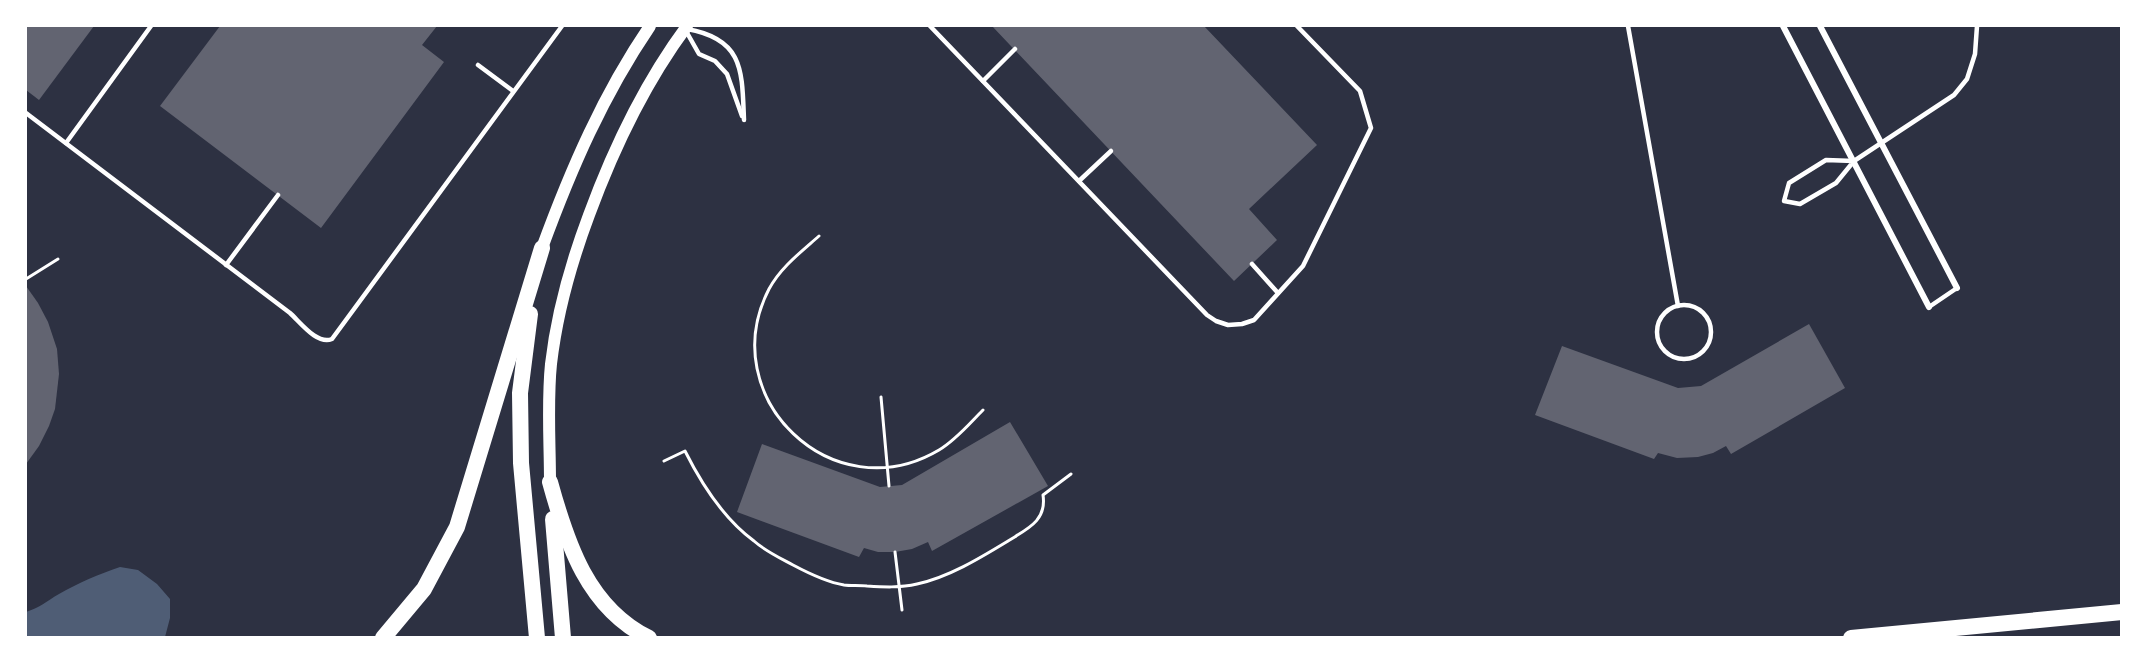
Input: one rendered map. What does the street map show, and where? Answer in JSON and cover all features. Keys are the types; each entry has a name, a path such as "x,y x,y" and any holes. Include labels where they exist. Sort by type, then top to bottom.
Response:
{"highway":[{"path":"383,638 424,589 457,527 542,248"},
{"path":"537,638 521,463 520,393 528,324 542,248"},
{"path":"550,482 562,638"},
{"path":"550,482 563,530 575,560 601,601 637,632 649,638"},
{"path":"1851,638 2121,612"}],"main road":[{"path":"542,248 591,125 650,26"},
{"path":"550,482 551,365 561,302 574,256 608,164 623,131 640,98 686,27"}],"street":[{"path":"1783,26 1929,307"},
{"path":"1820,26 1957,288"}],"lane":[{"path":"66,143 151,26"},
{"path":"26,113 324,341 332,339 562,26"},
{"path":"930,26 1197,306 1216,321 1228,325 1254,320 1303,266 1371,128 1360,91 1297,26"},
{"path":"1628,26 1678,306"},
{"path":"1854,161 1826,160 1789,183 1784,201 1800,204 1836,183 1854,161 1954,95 1967,79 1975,54 1977,26"},
{"path":"686,27 709,33 732,53 741,72 744,120 727,74 715,61 699,54 686,27"},
{"path":"983,81 1015,49"},
{"path":"478,65 513,91"},
{"path":"1079,182 1111,151"},
{"path":"226,265 278,195"},
{"path":"1252,264 1278,293"},
{"path":"1929,307 1957,288"},
{"path":"1691,305 1701,310 1711,327 1711,337 1707,346 1695,356 1685,359 1669,354 1660,343 1657,332 1664,314 1678,306 1691,305"}],"path":[{"path":"819,236 780,273 762,306 755,344 756,362 778,419 791,432 821,454 839,462 859,466 887,467 920,459 940,449 983,410"},
{"path":"26,279 58,259"},
{"path":"881,397 889,486"},
{"path":"664,461 685,451 714,498 739,527 753,541 804,571 843,585 899,587 917,584 948,573 983,556 1019,534 1032,525 1042,513 1045,506 1043,495 1071,474"},
{"path":"895,552 902,610"}],"water":[{"path":"120,567 138,570 157,584 170,599 170,618 165,637 26,637 26,612 81,582"}],"building":[{"path":"26,26 94,26 39,100 26,90"},
{"path":"220,26 437,26 422,45 444,62 321,228 160,106"},
{"path":"992,26 1204,26 1317,145 1249,209 1277,240 1234,281"},
{"path":"26,286 48,322 57,349 59,374 55,409 49,426 39,446 26,464"},
{"path":"1809,324 1845,388 1731,454 1726,446 1698,457 1677,458 1658,453 1654,459 1535,415 1562,346 1678,388 1701,386"},
{"path":"1010,422 1048,486 932,551 928,542 912,549 895,552 878,552 864,548 859,557 737,512 762,444 880,487 902,485"}]}
